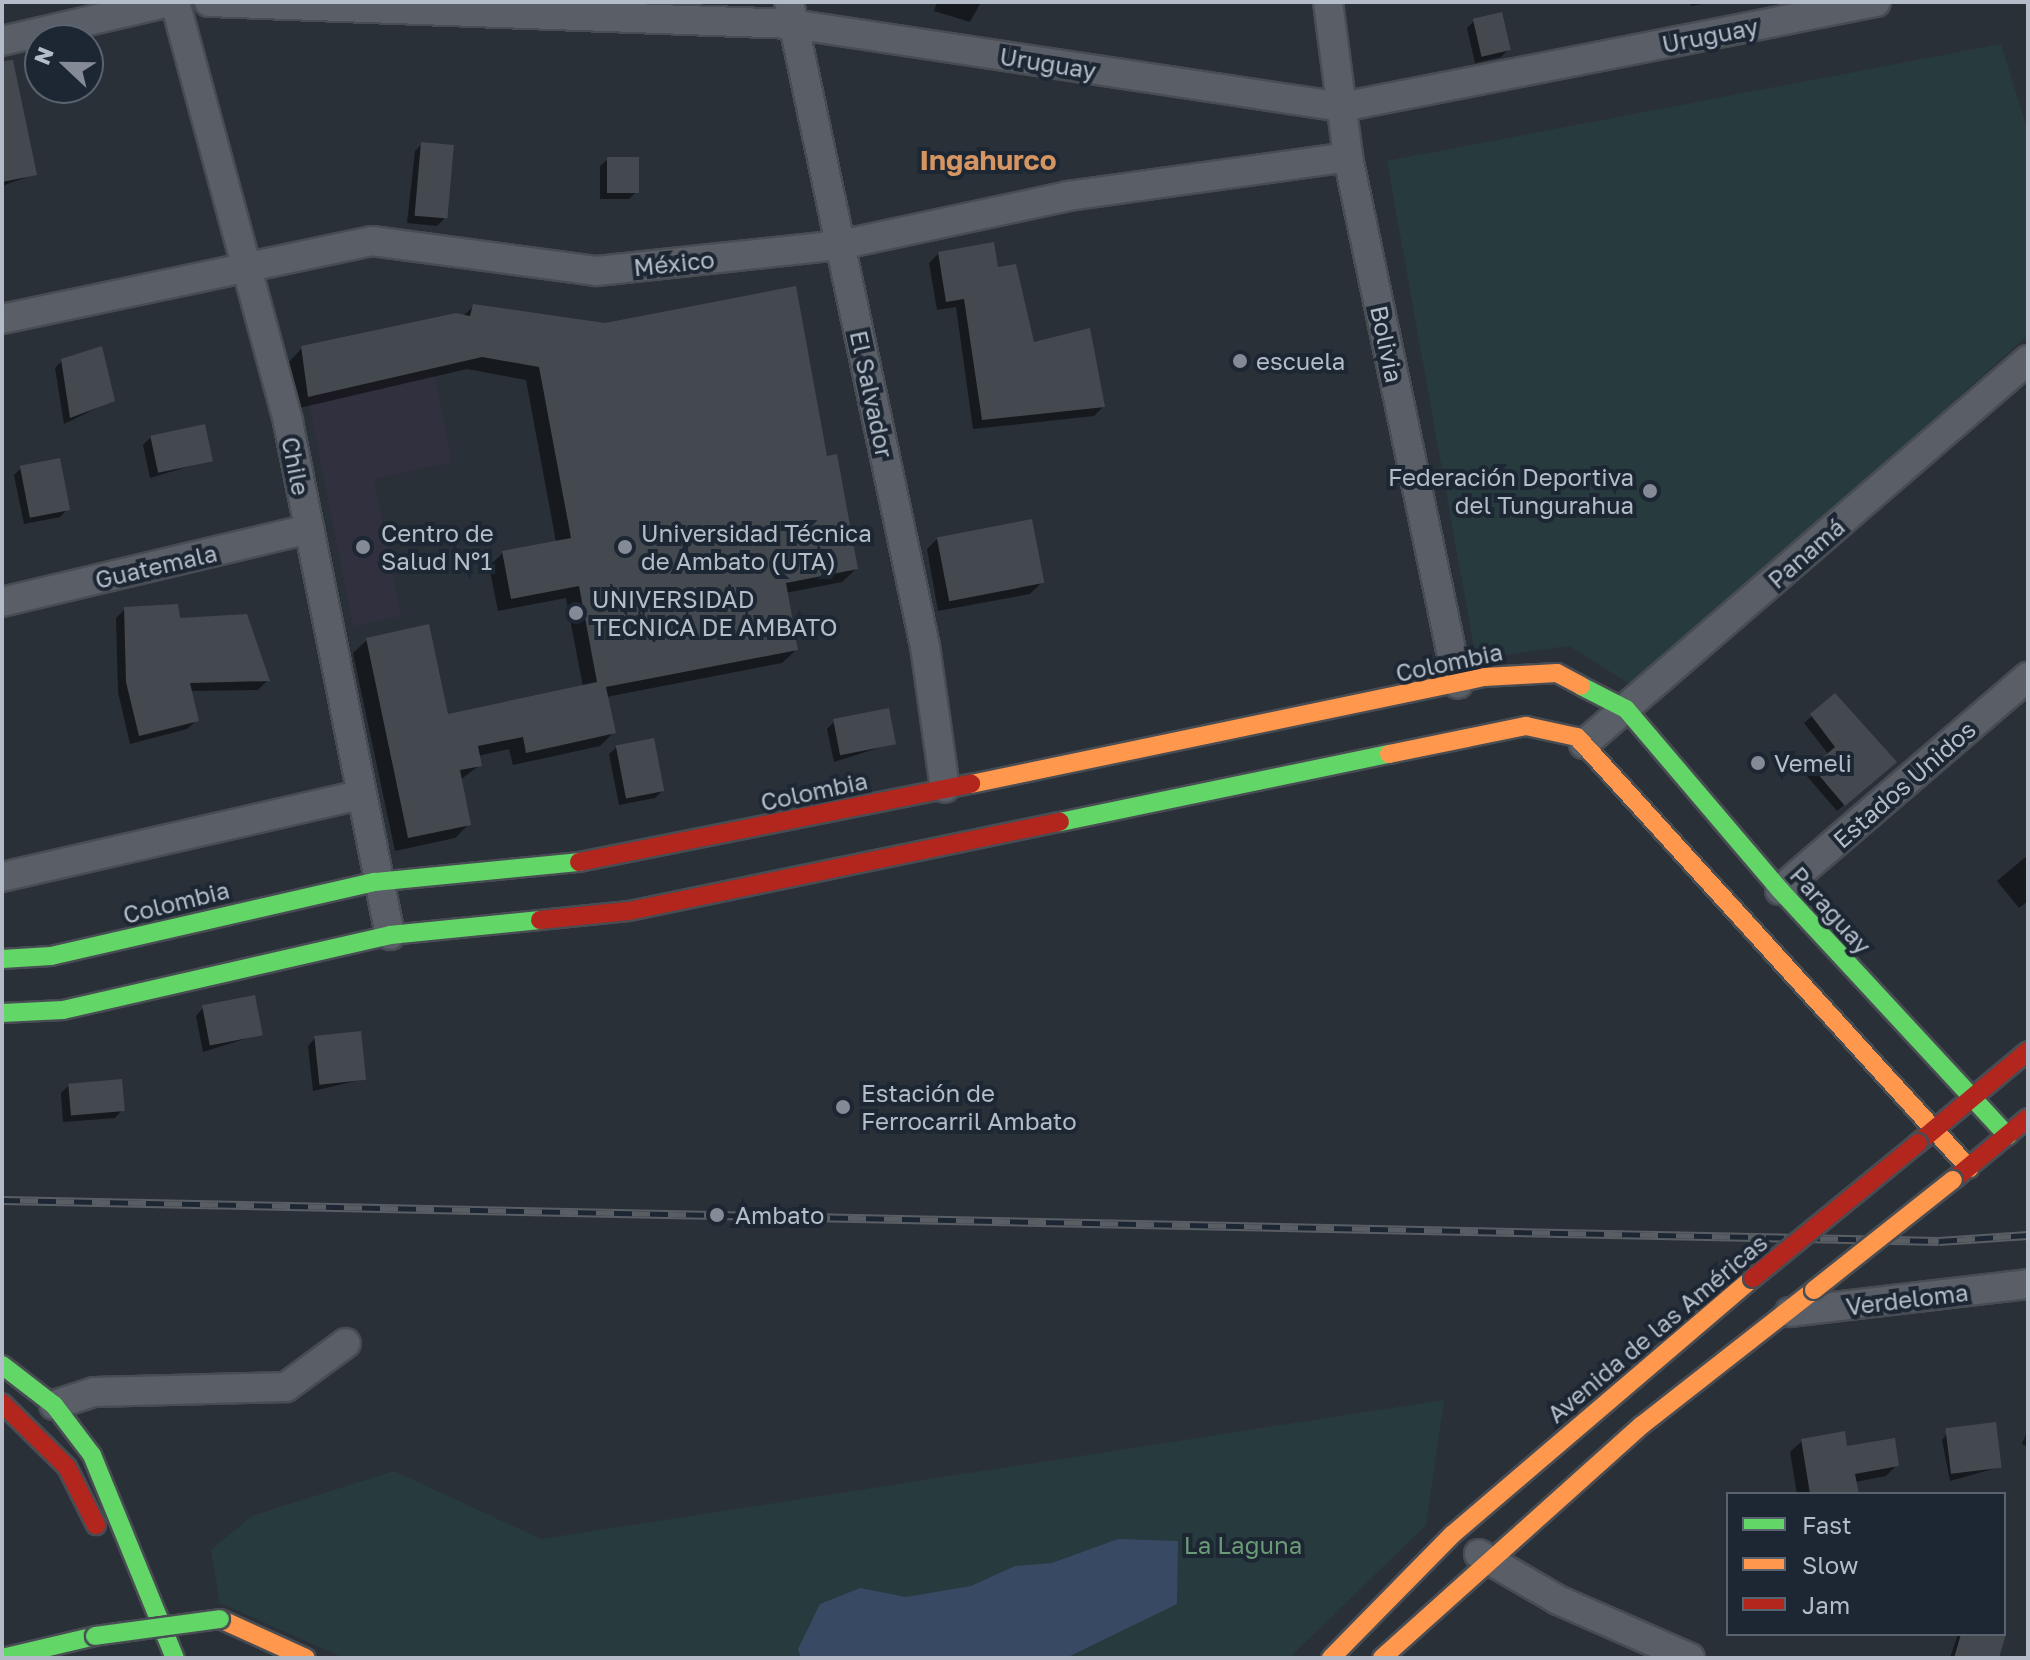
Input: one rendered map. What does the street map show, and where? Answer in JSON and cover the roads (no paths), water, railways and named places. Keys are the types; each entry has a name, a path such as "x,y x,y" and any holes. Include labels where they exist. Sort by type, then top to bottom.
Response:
{"main road":[{"name":"Colombia","path":"2,959 51,956 375,882 619,858 1523,670 1557,673 1626,709"},
{"name":"Paraguay","path":"1626,709 1780,890 2008,1136"},
{"path":"2,1013 63,1010 390,935 629,911 1526,726 1584,744 1925,1137 1969,1168"},
{"name":"Avenida de las Américas","path":"1331,1658 1453,1534 1753,1278 2028,1051"},
{"path":"1382,1658 1642,1425 1969,1168 2028,1118"},
{"path":"2,1365 54,1405 92,1455 118,1506 175,1658"},
{"path":"2,1403 67,1467 107,1552"},
{"path":"128,1606 142,1645"},
{"path":"2,1658 72,1651 95,1636 220,1619 275,1651 306,1658"}],"street":[{"path":"2,41 169,2"},
{"name":"Chile","path":"175,2 244,263 309,529 375,882 390,935"},
{"name":"Uruguay","path":"209,2 790,13 1342,107 1876,2"},
{"name":"Bolivia","path":"1328,2 1348,157 1458,684"},
{"name":"El Salvador","path":"790,13 925,646 945,788"},
{"name":"México","path":"2,319 244,263 372,241 597,271 840,245 1068,196 1348,157"},
{"name":"Panamá","path":"1584,744 2028,360"},
{"name":"Guatemala","path":"2,602 309,529"},
{"name":"Estados Unidos","path":"1780,890 2028,677"},
{"path":"2,877 361,795"},
{"name":"Verdeloma","path":"1785,1313 2028,1284"},
{"path":"54,1405 94,1392 286,1387 346,1343"},
{"path":"1453,1534 1488,1561 1678,1657"}],"water":[{"path":"1118,1539 1178,1541 1177,1604 1066,1658 801,1658 798,1649 820,1604 860,1588 906,1597 971,1586 1015,1566 1052,1563"}],"railway":[{"path":"2,1200 1939,1241 2028,1235"}],"place":[{"name":"escuela","path":"1240,361"},
{"name":"Federación Deportiva del Tungurahua","path":"1650,491"},
{"name":"Centro de Salud N°1","path":"363,547"},
{"name":"Universidad Técnica de Ambato (UTA)","path":"625,547"},
{"name":"UNIVERSIDAD TECNICA DE AMBATO","path":"576,613"},
{"name":"Vemeli","path":"1758,763"},
{"name":"Estación de Ferrocarril Ambato","path":"843,1107"},
{"name":"Ambato","path":"717,1215"}],"district":[{"name":"Ingahurco","path":"988,160"}],"park label":[{"name":"La Laguna","path":"1243,1545"}]}
